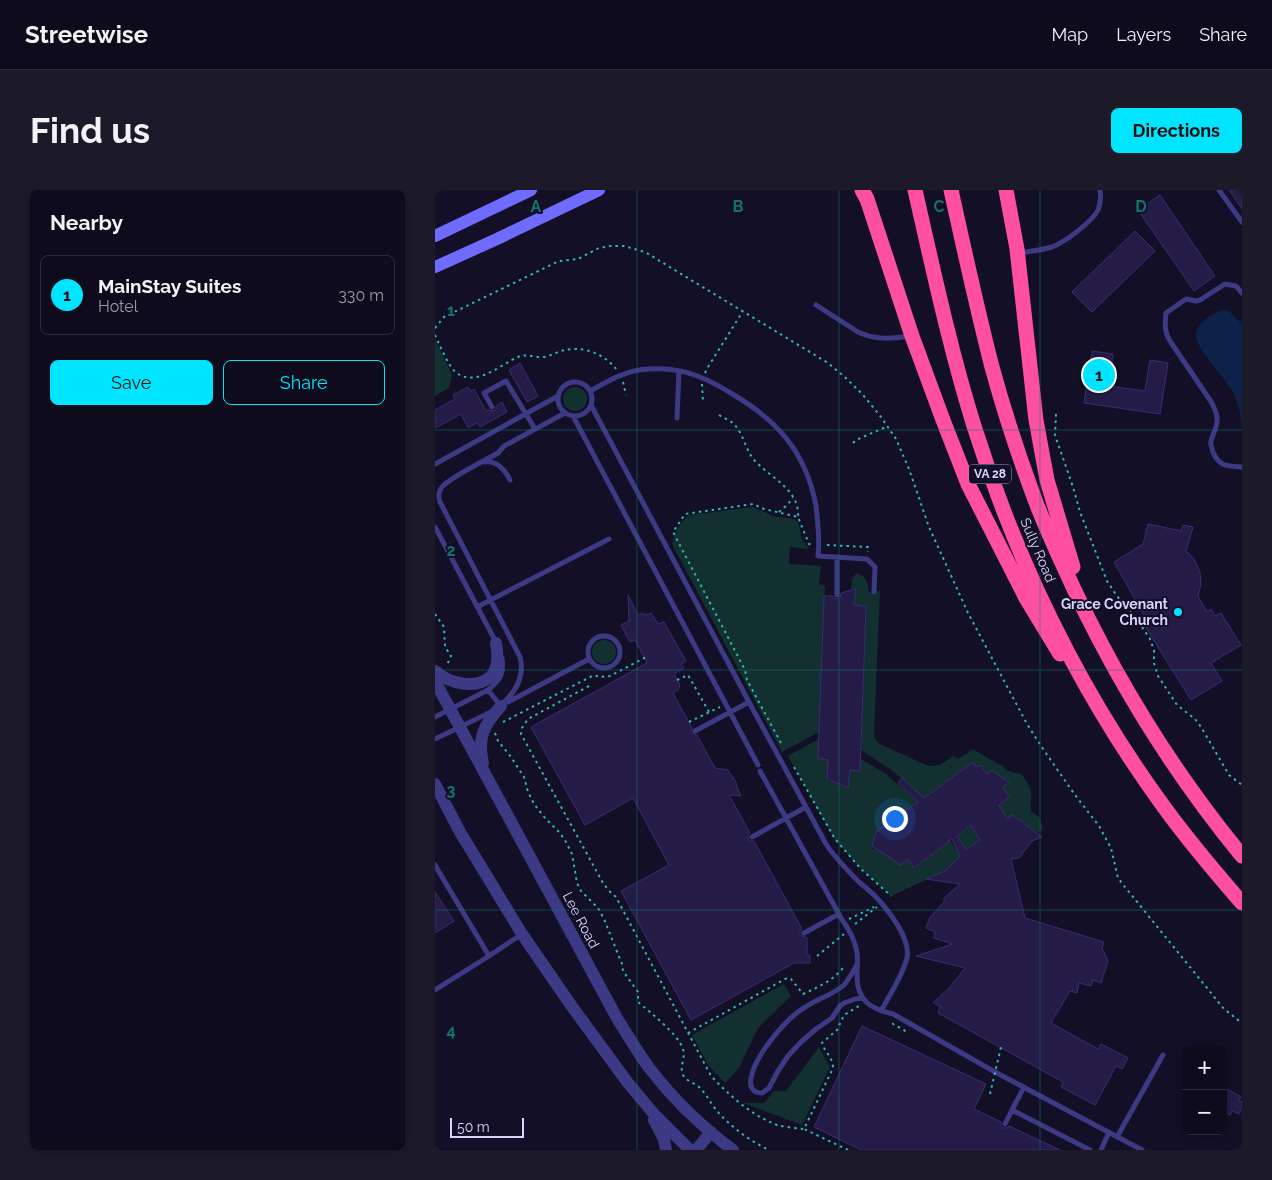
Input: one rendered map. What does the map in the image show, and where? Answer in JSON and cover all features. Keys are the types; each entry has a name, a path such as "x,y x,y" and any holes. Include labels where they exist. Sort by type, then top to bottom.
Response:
{"highway":[{"name":"Sully Road","path":"915,190 962,384 1003,510 1021,553 1065,647 1118,739 1165,808 1242,903"},
{"name":"Sully Road","path":"951,190 1000,395 1035,498 1073,587 1120,679 1158,740 1223,833 1242,856"},
{"path":"1006,190 1017,253 1036,420 1047,480 1071,561 1120,679"},
{"path":"865,193 912,336 968,484 1021,590 1050,640 1118,739"}],"main road":[{"path":"435,236 531,190"},
{"path":"435,267 599,190"}],"street":[{"path":"435,671 462,684 476,683 484,680 489,677 496,666 496,643"},
{"name":"Lee Road","path":"435,681 633,1045 676,1099 731,1149"},
{"path":"487,778 481,754 482,734 488,722 501,706"},
{"path":"435,784 460,832 522,934 628,1083 646,1105 690,1150"},
{"path":"646,1105 664,1139 666,1150"},
{"path":"696,1150 711,1132"}],"lane":[{"path":"1017,253 1051,247 1078,230 1097,212 1101,202 1100,190"},
{"path":"1219,190 1242,222"},
{"path":"1242,293 1236,286 1225,284 1200,300 1186,299 1166,313 1165,333 1215,410 1217,427 1211,440 1211,446 1215,456 1220,463 1227,466 1242,467"},
{"path":"816,304 864,335 889,339 912,336"},
{"path":"590,391 619,376 639,370 667,369 691,373 714,383 763,414 776,426 794,448 805,469 812,489 818,521 818,556 867,559 875,567 875,592"},
{"path":"677,418 679,371"},
{"path":"493,408 484,393 506,381 535,430"},
{"path":"575,382 585,386 590,391 591,405 585,413 573,416 565,413 559,405 560,391 566,385 575,382"},
{"path":"436,463 559,396"},
{"path":"591,405 749,702 831,850 880,902 895,922 905,940 907,953 904,966 881,1011"},
{"path":"501,706 515,690 522,664 517,648 437,497 446,482 498,454 504,446 565,413"},
{"path":"573,416 758,765"},
{"path":"481,463 489,461 496,463 511,480"},
{"path":"435,527 501,653 503,672 499,680 487,690 435,717"},
{"path":"477,607 609,539"},
{"path":"837,557 837,595"},
{"path":"609,636 620,647 618,662 610,668 596,667 589,659 588,650 590,644 597,637 609,636"},
{"path":"435,739 589,659"},
{"path":"487,690 501,706"},
{"path":"695,732 749,702"},
{"path":"760,771 851,933 858,954 857,985 863,998 872,1007 893,1014 995,1072 1142,1150"},
{"path":"752,837 806,807"},
{"path":"435,865 489,956"},
{"path":"804,933 839,914"},
{"path":"435,990 522,934"},
{"path":"857,965 844,984 804,1007 772,1039 763,1051 751,1075 750,1081 753,1090 763,1093 769,1088 788,1056 801,1042 832,1018 840,1006 850,1000 863,998"},
{"path":"1117,1137 1163,1054"},
{"path":"1005,1124 1024,1087"},
{"path":"1012,1110 1090,1150"},
{"path":"1101,1150 1109,1132"}],"path":[{"path":"435,328 444,317 559,261 578,259 599,248 624,246 645,252 828,363 863,395 881,417 896,440 929,527 968,613 1016,704 1041,746 1099,826 1111,848 1119,878 1225,1009 1242,1023"},
{"path":"703,402 701,389 703,378 743,311"},
{"path":"435,335 452,368 457,374 470,378 485,375 520,356 544,357 573,349 592,352 605,358 616,368 626,395"},
{"path":"1056,414 1055,435 1080,512 1107,581 1150,639 1154,650 1158,676 1177,705 1195,719 1229,775 1242,785"},
{"path":"719,415 734,424 752,457 766,472 788,489 799,510 798,517 809,544 814,546 868,547 867,559"},
{"path":"853,443 887,427"},
{"path":"779,512 793,498"},
{"path":"783,748 747,680 745,670 673,532 685,514 753,504 763,509 798,517"},
{"path":"435,614 444,627 445,647 451,656 447,665 450,668"},
{"path":"499,724 594,674 599,677 609,676 648,656"},
{"path":"677,680 687,675 709,712"},
{"path":"589,686 528,719 521,728 521,734 603,883 616,897 711,1076 744,1107 778,1125 804,1129 848,1150"},
{"path":"495,732 498,741 524,777 534,804 566,842 572,854 577,883 581,891 598,908 604,919 623,971 637,992 638,1002 666,1026 681,1044 684,1051 682,1071 684,1076 701,1088 716,1110 727,1121 751,1140 769,1150"},
{"path":"792,764 835,840 861,869 891,896"},
{"path":"688,1033 787,978 791,979 803,994 829,981 845,966"},
{"path":"804,1129 833,1068 833,1062 825,1051 823,1043 837,1030 844,1015 859,1006 865,1007"},
{"path":"990,1094 1001,1047"}],"green space":[{"path":"435,339 452,375 449,388 435,396"},
{"path":"570,387 580,387 587,394 587,404 580,411 570,411 563,404 563,394"},
{"path":"753,507 773,516 793,519 798,522 802,539 809,549 790,547 789,564 821,566 819,584 825,586 819,732 782,752 672,544 676,531 689,515"},
{"path":"856,574 864,578 869,592 880,591 875,739 880,744 928,766 940,765 953,756 958,759 973,749 1009,771 1022,774 1031,790 1031,811 1039,817 1043,829 1037,833 1013,815 1007,819 1004,815 978,836 980,840 967,852 956,837 1009,797 1003,787 1009,782 991,771 987,774 980,765 976,767 973,762 924,798 893,771 861,750 866,607 854,605 856,589 851,590 852,579"},
{"path":"604,640 612,644 616,652 612,660 604,664 596,660 592,652 596,644"},
{"path":"819,739 818,758 828,760 827,780 848,788 850,770 860,770 860,758 886,774 918,802 877,832 872,850 876,847 901,865 908,859 915,868 950,840 960,855 945,871 891,896 861,869 835,840 788,756"},
{"path":"784,984 791,996 758,1028 739,1068 725,1083 708,1065 692,1035"},
{"path":"819,1047 830,1067 802,1125 743,1103 764,1103 774,1091 786,1091"}],"water":[{"path":"1221,310 1228,310 1242,324 1242,429 1237,401 1233,392 1201,349 1196,337 1196,332 1201,324"}],"building":[{"path":"1229,190 1242,190 1242,209"},
{"path":"1160,195 1215,276 1194,291 1138,210"},
{"path":"1135,231 1155,251 1092,312 1072,292"},
{"path":"1092,351 1113,354 1108,386 1145,391 1150,360 1168,363 1160,414 1084,403"},
{"path":"520,363 538,396 527,402 509,370"},
{"path":"468,387 471,391 474,389 486,411 494,411 496,406 502,402 507,412 480,427 477,423 468,428 461,414 435,428 435,410 455,399 453,395"},
{"name":"Grace Covenant Church","path":"1148,524 1181,531 1183,525 1193,527 1186,551 1194,559 1200,572 1201,585 1198,596 1207,612 1211,609 1215,616 1221,613 1241,645 1211,663 1222,681 1191,700 1145,626 1149,624 1114,562 1143,544"},
{"path":"856,589 854,605 866,607 860,771 850,770 848,788 827,779 828,760 818,758 824,596 833,596 837,599 840,598 841,593"},
{"path":"628,595 638,615 651,613 658,624 664,622 686,661 681,664 684,668 674,674 680,685 678,690 673,693 692,728 691,733 697,735 715,768 728,770 737,784 741,796 729,795 750,833 748,839 754,841 802,929 800,935 807,938 807,955 810,955 810,963 794,963 691,1020 621,891 669,865 633,798 585,825 531,727 647,663 635,640 630,642 621,625 629,621"},
{"path":"973,762 976,767 980,765 987,774 991,770 1009,782 1003,787 1009,797 999,805 1007,819 1013,815 1042,837 1032,841 1019,858 1011,859 1025,918 1104,942 1102,948 1108,961 1101,983 1093,980 1091,986 1079,983 1077,993 1070,991 1051,1023 1098,1049 1101,1044 1128,1058 1122,1069 1116,1066 1095,1105 1061,1087 1063,1082 938,1013 940,1006 933,1003 950,987 965,968 916,956 953,944 934,938 935,932 926,928 930,917 944,902 944,898 960,884 926,879 945,871 960,856 952,839 914,868 908,859 901,865 872,846 876,832 918,802 898,783 902,778 924,798","holes":["971,825 980,840 966,850 957,836"]},
{"path":"435,892 454,921 435,933"},
{"path":"862,1026 986,1084 974,1109 1001,1122 1003,1128 1009,1126 1060,1150 861,1150 814,1127"},
{"path":"1227,1089 1241,1097 1239,1100 1242,1102 1239,1114 1232,1111 1230,1115 1227,1113"}],"waterway":[{"path":"435,193 440,190"}],"place":[{"name":"MainStay Suites","path":"1099,375"},
{"name":"Grace Covenant Church","path":"1178,612"}]}
